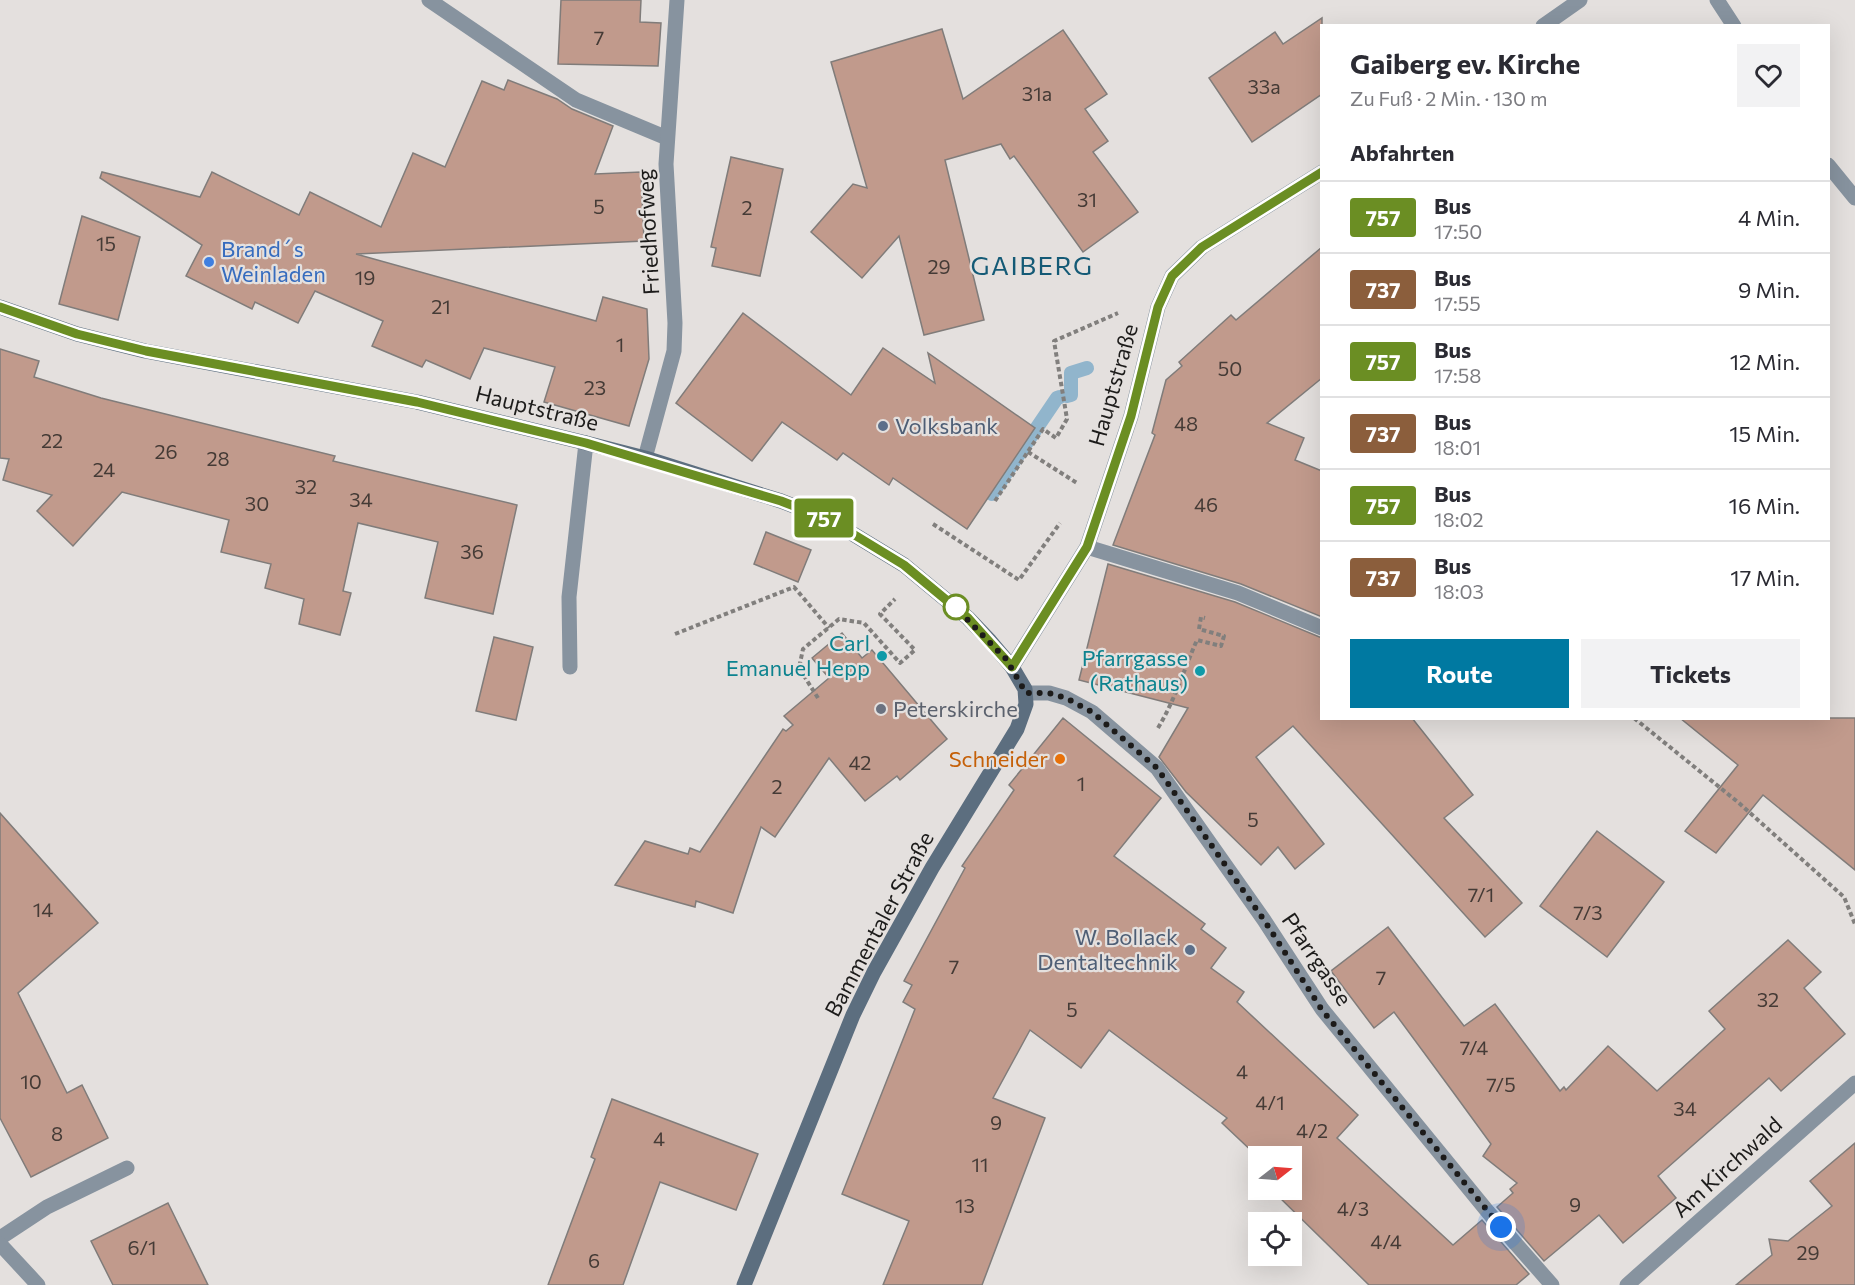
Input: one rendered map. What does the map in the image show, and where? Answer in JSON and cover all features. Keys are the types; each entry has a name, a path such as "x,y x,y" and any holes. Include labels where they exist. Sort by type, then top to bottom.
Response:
{"main road":[{"name":"Hauptstraße","path":"0,307 77,334 146,351 417,402 586,443 645,458 781,501 830,520 874,545 912,571 968,618 1012,667 1026,693"},
{"name":"Bammentaler Straße","path":"744,1285 853,1015 874,972 946,844 1011,743 1026,704 1026,693"}],"street":[{"path":"429,0 576,100 667,138"},
{"name":"Friedhofweg","path":"645,458 671,364 675,337 667,138 677,0"},
{"path":"1546,24 1580,0"},
{"path":"1717,0 1733,24"},
{"path":"1830,167 1855,198"},
{"name":"Hauptstraße","path":"1012,667 1087,547 1133,406 1158,307 1172,276 1202,247 1320,173"},
{"path":"570,667 569,597 586,443"},
{"path":"1087,547 1238,593 1320,627"},
{"name":"Pfarrgasse","path":"1026,693 1049,693 1066,698 1092,712 1157,768 1248,896 1322,1010 1488,1212 1552,1285"},
{"name":"Am Kirchwald","path":"1627,1285 1855,1083"},
{"path":"0,1238 48,1207 127,1168"},
{"path":"0,1244 38,1285"}],"path":[{"path":"995,501 1043,429 1056,438 1067,419 1054,341 1118,313"},
{"path":"1028,452 1104,499"},
{"path":"933,524 1019,580 1054,531"},
{"path":"675,634 794,587 829,628"},
{"path":"1173,705 1181,676 1197,640 1221,646 1224,636 1198,629 1201,617 1210,619"},
{"path":"818,698 799,668 803,649 839,619 864,623 900,663 915,650 887,621"},
{"path":"1636,720 1740,803 1844,897 1855,924"}],"building":[{"path":"561,0 641,0 640,22 661,23 658,66 558,64"},
{"path":"1322,18 1322,24 1320,24 1320,95 1252,142 1209,78 1275,32 1283,44"},
{"path":"942,29 963,99 1063,30 1107,94 1085,109 1108,141 1093,152 1138,212 1083,252 1014,156 1010,159 1001,144 945,160 984,320 924,335 899,236 862,278 811,232 853,184 867,188 831,62"},
{"path":"508,80 557,99 572,109 613,126 595,174 641,172 644,241 356,254 596,321 603,297 647,309 649,359 629,426 544,402 555,367 484,348 470,379 426,360 422,367 372,346 383,321 315,291 298,323 255,302 252,309 186,276 202,245 100,178 102,172 200,197 212,172 299,215 310,192 381,227 413,153 445,167 482,81 504,90"},
{"path":"731,157 783,169 760,276 712,266 716,248 711,247"},
{"path":"82,216 140,237 118,320 59,304"},
{"path":"1320,249 1320,380 1267,423 1304,438 1295,460 1320,470 1320,616 1241,584 1113,545 1155,435 1152,433 1166,380 1182,366 1179,362 1231,315 1236,320"},
{"path":"743,313 851,395 883,348 935,383 928,353 1035,428 967,529 893,478 889,485 843,453 837,460 782,422 752,461 676,403"},
{"path":"0,349 39,361 34,377 101,398 335,456 333,461 517,505 493,614 425,598 438,542 358,523 343,591 351,593 340,635 299,624 304,599 265,588 271,564 221,552 229,520 122,492 73,546 37,511 52,495 3,480 9,459 0,458"},
{"path":"766,532 811,550 798,582 754,564"},
{"path":"1108,564 1235,602 1320,637 1320,720 1414,720 1473,795 1444,818 1522,903 1485,937 1293,726 1256,757 1324,844 1295,869 1278,847 1261,865 1186,792 1159,757 1188,708 1079,680"},
{"path":"842,633 862,658 872,650 947,739 900,780 897,776 865,801 829,758 775,837 761,827 733,913 696,901 695,907 615,885 645,841 688,854 690,848 700,852 783,729 786,731 793,725 784,716 829,678 812,658"},
{"path":"494,637 533,647 516,720 476,711"},
{"path":"1063,718 1161,798 1114,856 1205,924 1201,929 1226,948 1211,968 1244,992 1237,1002 1358,1115 1337,1138 1453,1245 1482,1220 1529,1274 1516,1285 1369,1285 1302,1219 1302,1212 1294,1212 1282,1200 1302,1200 1302,1146 1248,1148 1222,1123 1227,1118 1109,1030 1081,1068 1030,1030 993,1098 1045,1118 982,1285 883,1285 909,1221 842,1194 915,1009 903,1002 912,985 904,981 965,868 962,866 1014,790 1009,785"},
{"path":"1855,718 1855,870 1763,795 1716,853 1685,831 1738,765 1682,720"},
{"path":"0,813 98,923 18,993 67,1093 82,1085 108,1138 31,1177 0,1118"},
{"path":"1597,831 1664,882 1607,957 1540,906"},
{"path":"1388,927 1464,1026 1495,1004 1560,1091 1564,1087 1566,1090 1608,1046 1657,1091 1725,1029 1709,1011 1788,940 1821,972 1804,988 1845,1034 1781,1091 1769,1078 1658,1176 1676,1198 1623,1243 1599,1215 1544,1261 1497,1207 1513,1193 1510,1189 1517,1183 1483,1156 1491,1144 1453,1092 1394,1012 1374,1028 1331,971"},
{"path":"612,1099 758,1154 736,1210 660,1182 623,1285 548,1285 595,1159 591,1157"},
{"path":"1855,1143 1855,1285 1736,1285 1772,1255 1769,1239 1788,1241 1832,1206 1810,1181"},
{"path":"168,1203 208,1285 113,1285 91,1241"}],"waterway":[{"path":"1067,396 1071,395 1071,373 1087,368"},
{"path":"992,494 1057,398 1060,397"}],"bus line":[{"name":"757","path":"0,307 77,334 146,351 417,402 586,443 645,458 781,501 830,520 904,565 968,618 1012,667 1063,589 1087,547 1131,416 1158,307 1172,276 1190,256 1202,247 1320,173"}],"place":[{"name":"Brand´s Weinladen","path":"209,262"},
{"name":"Volksbank","path":"883,426"},
{"name":"Carl Emanuel Hepp","path":"882,656"},
{"name":"Pfarrgasse (Rathaus)","path":"1200,671"},
{"name":"Peterskirche","path":"881,709"},
{"name":"Schneider","path":"1060,759"},
{"name":"W. Bollack Dentaltechnik","path":"1190,950"}],"district":[{"name":"GAIBERG","path":"1032,266"}],"route":[{"path":"956,607 954,606 1006,659 1019,677 1026,693 1049,693 1066,698 1092,712 1157,768 1172,786 1199,829 1264,920 1322,1010 1501,1227"}]}
